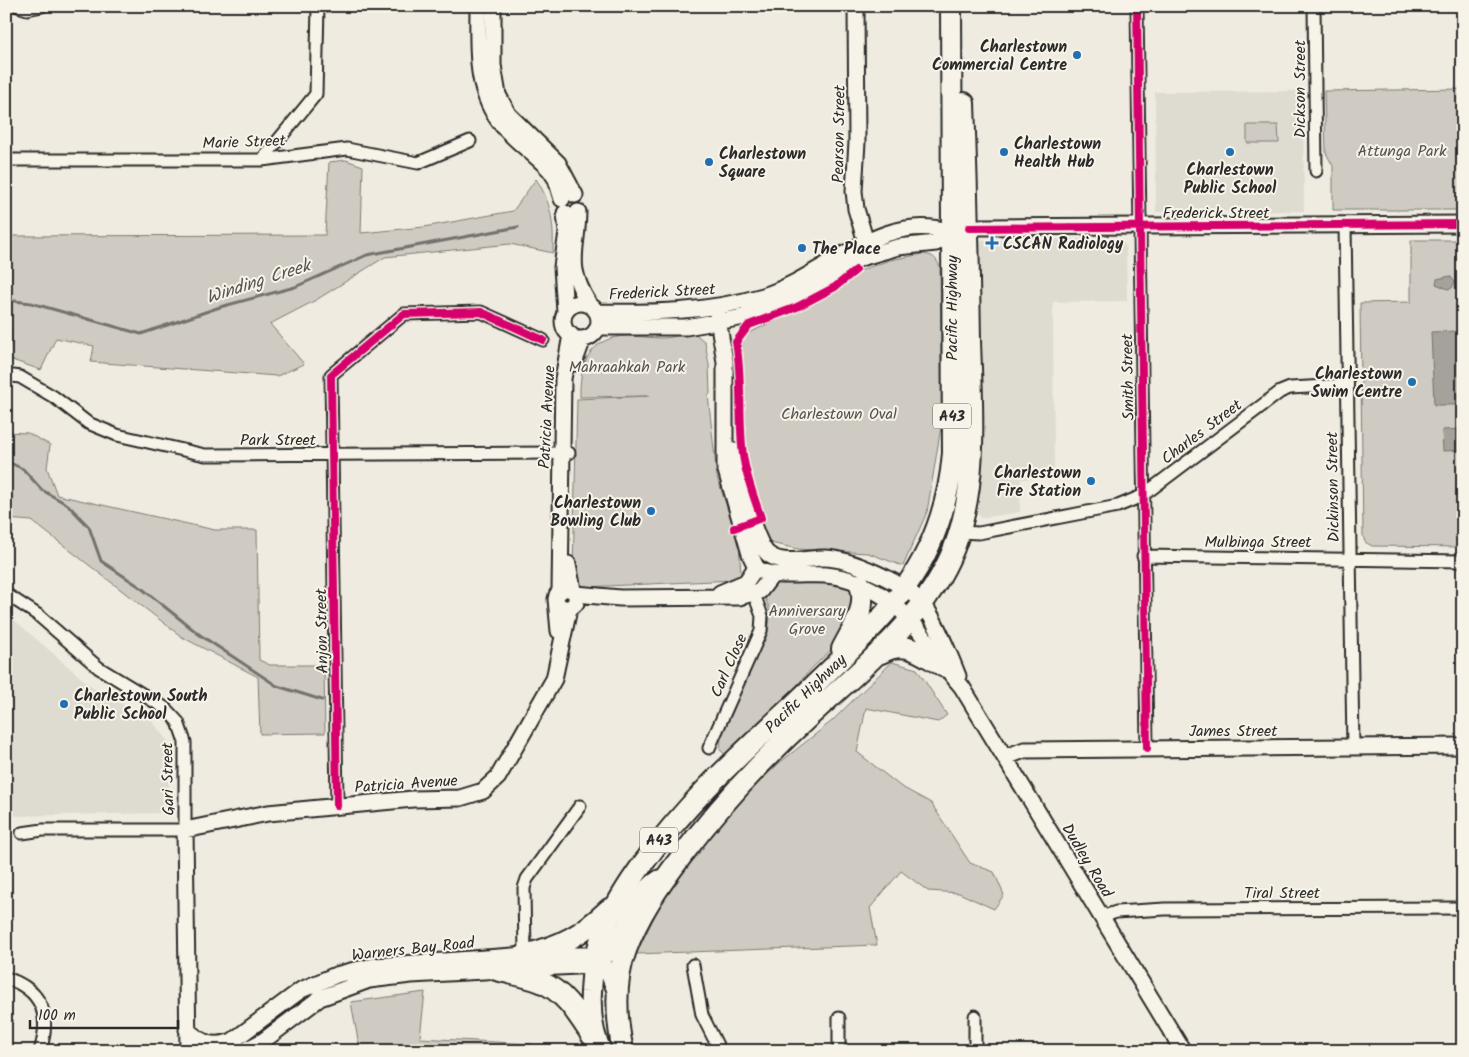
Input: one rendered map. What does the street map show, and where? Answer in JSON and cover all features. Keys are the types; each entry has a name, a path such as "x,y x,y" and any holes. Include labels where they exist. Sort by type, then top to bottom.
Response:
{"highway":[{"name":"Pacific Highway","path":"623,1051 617,996 626,950 643,913 670,871 712,816 759,763 877,655 917,611 953,550 959,532 968,485 972,429 960,230 951,6"},
{"name":"Pacific Highway","path":"599,1047 590,1001 603,930 617,901 655,846 691,802 833,666 899,596 918,569 935,532 948,493 951,471 960,230 961,6"},
{"path":"833,666 862,612 863,597 860,584"},
{"path":"877,655 891,647 902,646 944,667"},
{"path":"525,955 578,936 617,901"},
{"path":"496,970 540,981 553,988 569,1002 599,1047"}],"street":[{"path":"18,6 27,9 42,6"},
{"path":"262,160 316,94 318,6"},
{"path":"478,6 478,64 486,97 502,125 550,170 570,205"},
{"path":"493,6 493,65 498,96 508,114 558,163 570,205 573,266 576,280 593,308 598,327 594,334 577,337"},
{"name":"Pearson Street","path":"856,6 857,142 854,191 859,222 866,242"},
{"name":"Smith Street","path":"1137,6 1142,496 1147,748"},
{"name":"Dickson Street","path":"1314,6 1316,171"},
{"name":"Marie Street","path":"14,160 262,160 347,149 418,163 470,141"},
{"name":"Patricia Avenue","path":"22,833 42,830 185,830 268,812 414,799 460,798 473,796 490,787 498,777 554,679 561,653 568,599 565,453 577,337 564,326 566,312 562,267 570,205"},
{"name":"Frederick Street","path":"593,308 641,312 716,307 765,295 806,276 866,242 900,230 924,227 935,226 960,230 1139,226 1463,224"},
{"name":"Dickinson Street","path":"1345,225 1353,747"},
{"name":"Frederick Street","path":"598,327 686,327 720,322 760,311 801,294 860,258 898,248 936,243 960,230"},
{"path":"860,258 866,242"},
{"path":"566,312 575,304 593,308"},
{"path":"699,598 742,585 750,578 756,566 726,475 725,362 720,322 716,307"},
{"name":"Anjon Street","path":"338,806 332,376 404,314 481,312 543,340"},
{"name":"Park Street","path":"6,375 20,377 54,397 88,423 117,435 205,455 565,453"},
{"name":"Charles Street","path":"959,532 979,533 1118,506 1142,496 1280,392 1290,388 1346,385"},
{"path":"725,421 742,492 765,551 775,558 784,560 836,560 878,574 899,596 917,611"},
{"name":"Mulbinga Street","path":"1143,556 1463,561"},
{"path":"756,566 773,574 825,575 899,596"},
{"path":"568,599 724,599 754,594 760,591 773,574"},
{"name":"Gari Street","path":"6,594 25,604 98,668 165,708 178,722 185,742 188,1051"},
{"name":"Carl Close","path":"709,748 760,631 762,616 754,594"},
{"name":"Dudley Road","path":"917,611 944,667 962,687 1006,757 1183,1051"},
{"name":"Dudley Road","path":"917,611 952,660 962,687"},
{"name":"James Street","path":"1006,757 1024,750 1463,746"},
{"path":"525,955 524,888 527,879 580,806"},
{"path":"617,996 597,960 610,951 628,916 650,883 670,871"},
{"name":"Tiral Street","path":"1102,917 1116,912 1165,909 1463,908"},
{"name":"Warners Bay Road","path":"224,1046 301,990 336,975 374,966 525,955 597,960"},
{"name":"Warners Bay Road","path":"244,1051 263,1041 304,1008 335,991 352,985 386,977 496,970 597,960"},
{"path":"693,965 702,1016 720,1051"},
{"path":"6,978 27,987 40,1003 45,1026 40,1051"},
{"path":"975,1016 975,1051"},
{"path":"839,1018 839,1051"},
{"path":"187,1030 197,1039 209,1045 224,1046"}],"shaded area":[{"name":"Charlestown Public School","path":"1303,91 1304,211 1156,212 1155,92"},
{"path":"1089,239 1123,242 1126,247 1127,301 1053,302 1054,478 1021,479 1020,512 981,518 978,513 984,421 980,240"},
{"path":"1450,276 1455,282 1452,288 1448,289 1436,284 1437,279"},
{"path":"1460,331 1460,405 1434,405 1431,332"},
{"path":"1463,429 1463,450 1443,451 1442,430"},
{"name":"Charlestown South Public School","path":"6,613 93,688 152,721 169,743 169,809 165,813 6,816"}],"green space":[{"name":"Attunga Park","path":"1463,89 1463,210 1333,210 1333,166 1326,153 1324,91"},
{"path":"1247,125 1278,125 1279,143 1247,143"},
{"path":"346,160 363,166 361,233 424,227 513,211 536,179 549,206 553,233 553,253 510,244 385,257 316,300 270,324 304,364 277,376 91,362 94,346 56,338 41,370 9,359 12,331 6,328 6,236 325,235 329,162"},
{"name":"Charlestown Swim Centre","path":"1411,240 1458,240 1463,251 1463,547 1372,546 1365,542 1363,536 1360,303 1411,302"},
{"name":"Charlestown Oval","path":"917,255 932,256 937,261 940,269 942,421 927,512 903,566 868,553 798,549 766,542 738,466 732,341 789,314 864,269 890,260"},
{"name":"Charlestown Bowling Club","path":"692,331 705,342 709,365 710,394 708,395 717,477 739,544 741,574 734,580 585,587 578,582 573,571 577,399 649,396 580,397 580,385 585,363 589,354 596,347 604,341 614,338 627,336 666,338"},
{"path":"6,432 28,433 50,445 47,468 57,495 215,530 257,530 259,660 270,665 324,665 325,733 260,734 258,677 182,637 32,521 6,519"},
{"name":"Anniversary Grove","path":"803,580 848,587 857,598 835,646 727,756 720,750 721,738 768,631 770,614 765,596 779,581"},
{"path":"892,662 917,669 947,715 938,722 866,708 857,752 900,786 931,803 970,863 994,872 1004,895 994,909 959,893 928,891 901,871 870,908 877,945 636,954 661,903 724,816 778,764 832,721"},
{"path":"425,992 420,1038 532,1044 532,1051 360,1051 351,1002"}],"waterway":[{"name":"Winding Creek","path":"6,300 31,303 141,334 220,307 295,287 367,255 518,227"},
{"path":"6,461 23,469 42,490 68,505 89,527 101,561 140,587 200,635 277,686 322,700"}],"cycle path":[{"path":"1137,6 1147,748"},
{"path":"969,228 1463,224"},
{"path":"734,528 761,518 744,463 736,342 749,325 797,307 835,287 856,270"},
{"path":"337,806 331,375 404,314 481,312 543,340"}],"place":[{"name":"Charlestown Commercial Centre","path":"1077,55"},
{"name":"Charlestown Health Hub","path":"1004,152"},
{"name":"Charlestown Public School","path":"1230,152"},
{"name":"Charlestown Square","path":"709,162"},
{"name":"CSCAN Radiology","path":"992,243"},
{"name":"The Place","path":"802,248"},
{"name":"Charlestown Swim Centre","path":"1412,382"},
{"name":"Charlestown Fire Station","path":"1091,481"},
{"name":"Charlestown Bowling Club","path":"651,511"},
{"name":"Charlestown South Public School","path":"64,704"}],"park label":[{"name":"Mahraahkah Park","path":"627,366"}]}
